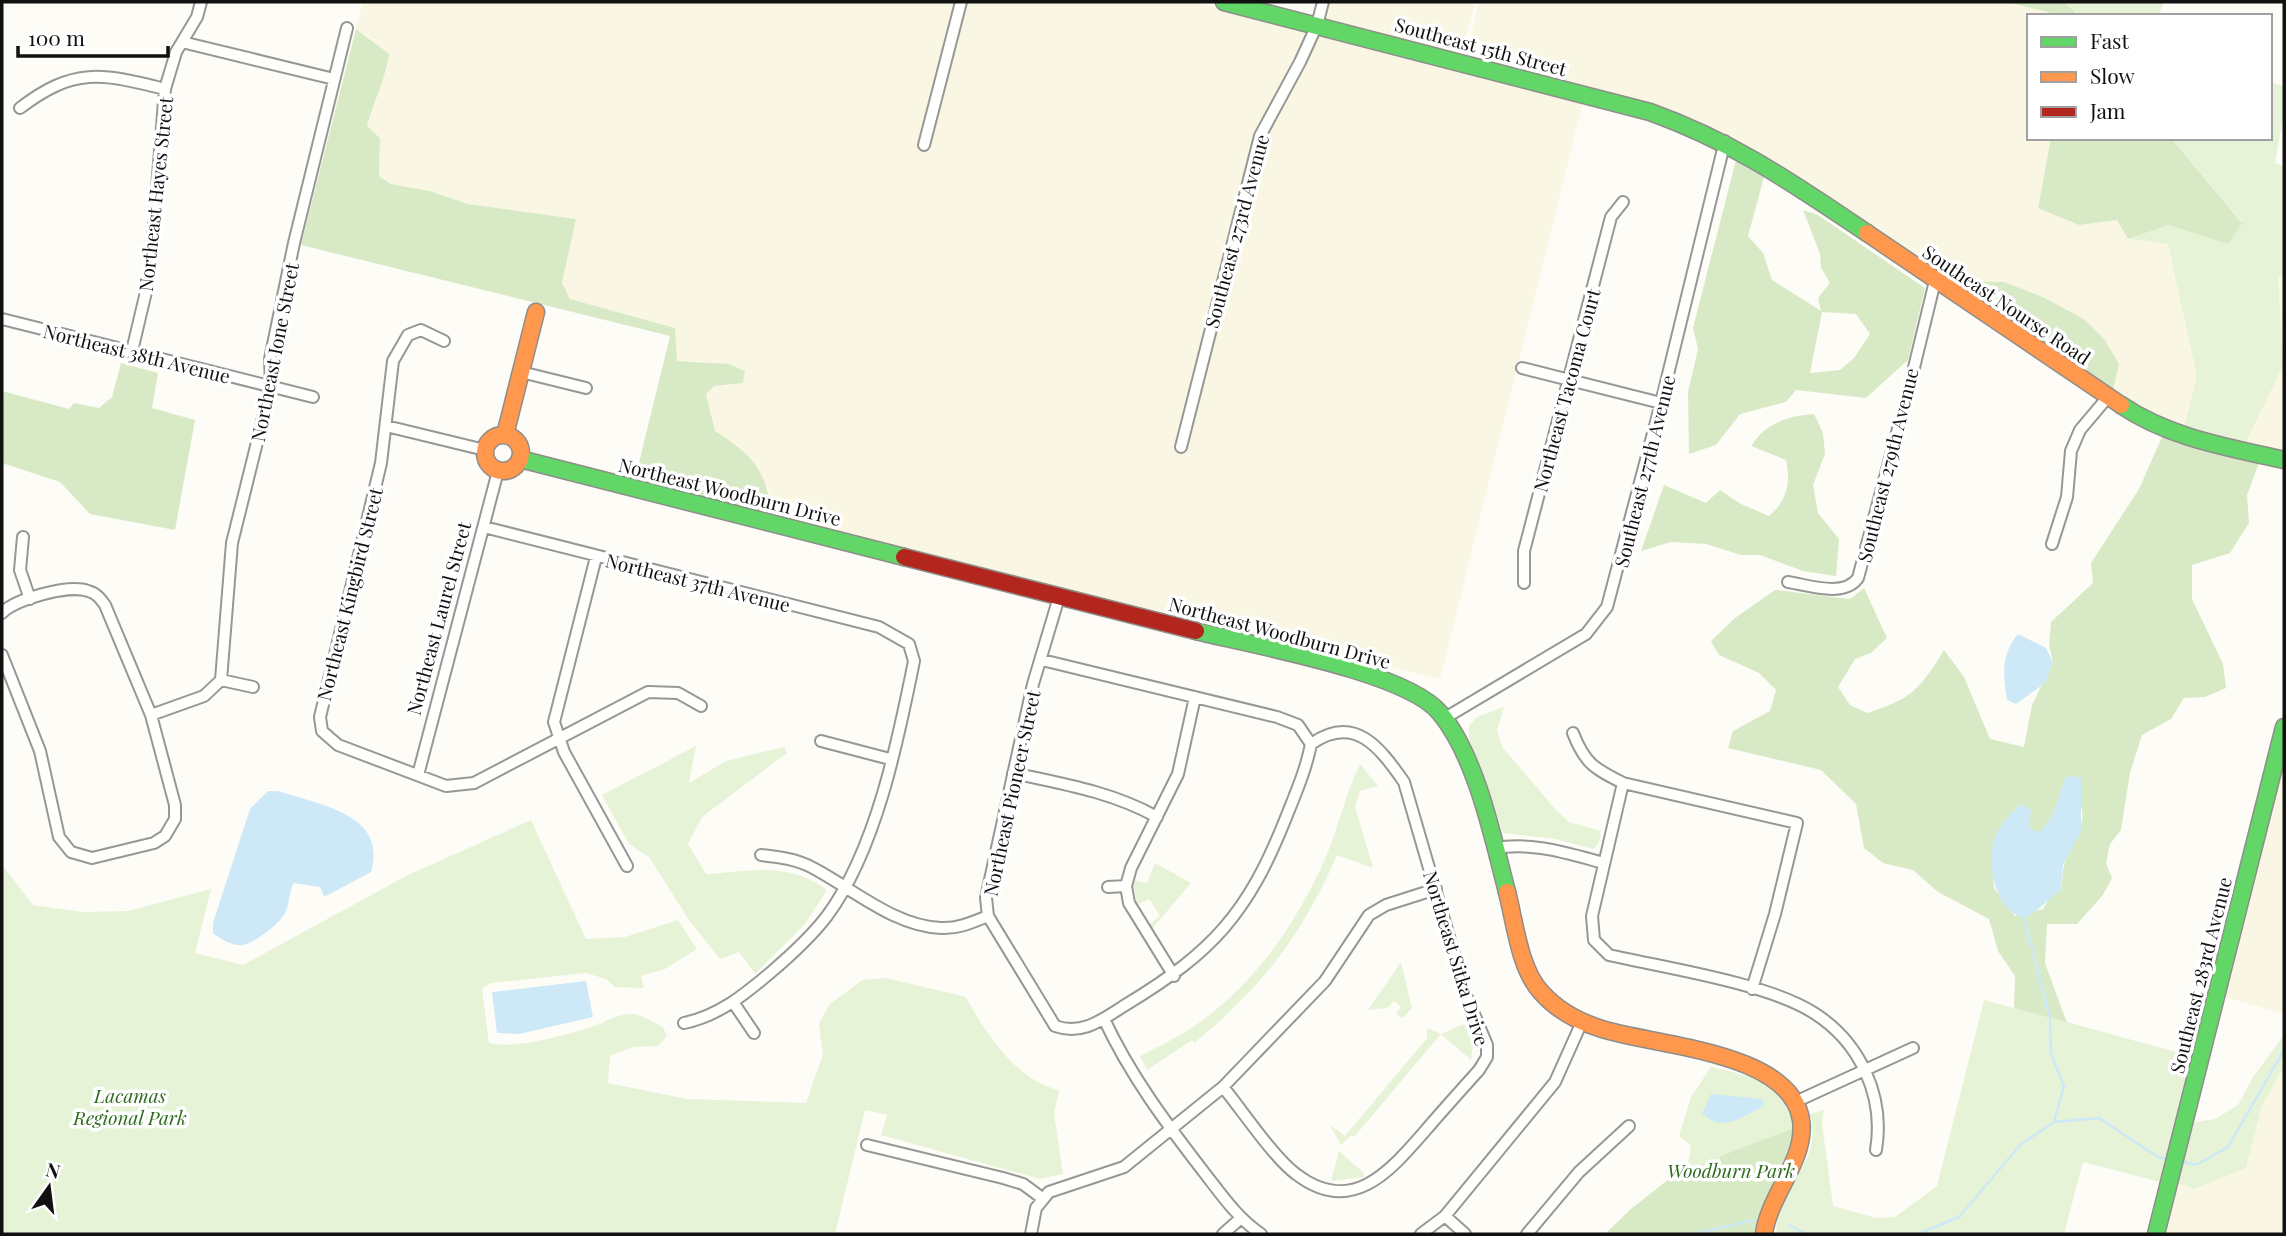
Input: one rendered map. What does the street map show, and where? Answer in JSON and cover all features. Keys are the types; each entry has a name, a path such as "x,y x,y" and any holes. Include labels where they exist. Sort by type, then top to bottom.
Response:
{"street":[{"name":"Northeast Hayes Street","path":"132,351 150,275 165,89 182,42 197,17 201,2"},
{"path":"924,145 961,2"},
{"name":"Southeast 15th Street","path":"1224,2 1650,112 1724,141"},
{"name":"Southeast 273rd Avenue","path":"1181,447 1259,136 1317,25 1323,2"},
{"name":"Northeast Ione Street","path":"221,680 232,543 271,386 270,359 347,27"},
{"path":"182,42 334,79"},
{"path":"20,108 48,87 75,77 116,78 165,89"},
{"name":"Southeast Nourse Road","path":"1724,141 1757,159 2107,398 2160,428 2184,437 2284,460"},
{"name":"Southeast 277th Avenue","path":"1445,718 1586,634 1597,622 1614,587 1724,141"},
{"name":"Northeast Tacoma Court","path":"1524,583 1522,559 1611,217 1623,202"},
{"name":"Southeast 279th Avenue","path":"1788,582 1836,589 1853,584 1857,578 1935,281"},
{"path":"505,435 536,312"},
{"name":"Northeast 38th Avenue","path":"2,319 313,397"},
{"name":"Northeast Kingbird Street","path":"444,341 421,330 408,335 400,345 391,372 381,463 320,717 322,731 338,745 446,786 474,783 557,737 648,692 678,692 701,705"},
{"path":"1522,368 1661,402"},
{"path":"521,372 586,388"},
{"path":"2052,544 2067,497 2071,452 2080,430 2107,398"},
{"path":"386,426 485,450"},
{"path":"505,435 518,444 520,459 509,470 498,471 489,466 485,450 492,439 505,435"},
{"name":"Northeast Woodburn Drive","path":"520,459 1392,682 1427,699 1445,718 1456,738 1495,848 1527,966 1537,988 1563,1014 1581,1024 1756,1068 1782,1084 1795,1102"},
{"name":"Northeast Laurel Street","path":"418,775 498,471"},
{"name":"Northeast 37th Avenue","path":"484,527 879,627 909,644 914,661 890,759"},
{"path":"23,537 20,570 30,599"},
{"path":"596,557 555,713 557,737 627,866"},
{"path":"2,613 17,602 68,589 90,591 105,605 151,715 175,805 172,827 154,843 92,858 76,855 59,837 40,751 2,655"},
{"name":"Northeast Pioneer Street","path":"1059,597 988,882 988,916 1055,1026 1081,1030 1104,1019 1174,976 1230,925 1266,868 1308,759 1311,744"},
{"path":"1042,660 1292,722 1304,732 1311,744"},
{"path":"151,715 204,696 221,680 253,687"},
{"path":"1174,976 1129,903 1126,886 1131,868 1178,774 1195,697"},
{"name":"Southeast 283rd Avenue","path":"2156,1234 2284,727"},
{"name":"Northeast Sitka Drive","path":"1223,1087 1293,1173 1310,1184 1346,1191 1364,1187 1389,1172 1479,1070 1487,1057 1487,1045 1466,995 1409,792 1382,752 1367,739 1343,732 1322,737 1311,744"},
{"path":"1573,733 1582,756 1597,770 1623,783 1797,823 1775,914 1752,989"},
{"path":"684,1023 704,1018 733,1002 793,954 827,916 871,833 890,759 821,741"},
{"path":"1013,773 1093,790 1128,801 1157,817"},
{"path":"1623,783 1591,928 1600,948 1609,955 1752,989 1813,1012 1834,1029 1866,1070 1878,1118 1876,1150"},
{"path":"1495,848 1538,846 1604,863"},
{"path":"761,855 787,858 812,868 905,918 940,928 965,926 988,916"},
{"path":"1108,887 1126,886"},
{"path":"1031,1234 1031,1220 1042,1198 1063,1185 1104,1176 1124,1167 1223,1087 1325,981 1368,915 1386,905 1436,889"},
{"path":"733,1002 754,1033"},
{"path":"1104,1019 1128,1069 1171,1130 1241,1218 1261,1234"},
{"path":"1421,1234 1445,1216 1555,1082 1581,1024"},
{"path":"1764,1234 1773,1196 1794,1163 1798,1149 1802,1129 1795,1102 1913,1048"},
{"path":"1527,1234 1579,1172 1629,1126"},
{"path":"867,1145 1023,1184 1042,1198"},
{"path":"1445,1216 1465,1234"},
{"path":"1223,1234 1241,1218"}],"shaded area":[{"path":"363,2 1195,2 1578,99 1582,106 1440,679 773,518 768,488 738,446 715,431 706,393 714,386 743,383 709,362 676,361 674,328 570,299 562,283 576,219 468,204 430,191 391,184 379,175 380,138 367,126 375,95 387,71 370,38 356,29"},
{"path":"1326,2 1475,2 1461,56 1321,22"},
{"path":"1479,2 2007,2 2055,14 2027,14 2027,140 2051,140 2038,208 2079,225 2117,220 2128,239 2168,244 2197,377 2183,431 2150,417 2112,395 2084,319 2043,297 2004,282 1943,280 1746,149 1465,58"},
{"path":"2278,274 2284,276 2284,456 2243,448 2283,366"},
{"path":"2284,745 2284,1014 2221,996"},
{"path":"2284,1066 2284,1234 2161,1234 2176,1182 2246,1168 2262,1106"}],"green space":[{"path":"2007,2 2065,2 2077,14 2055,14"},
{"path":"2066,2 2164,2 2159,14 2077,14"},
{"path":"356,29 389,54 367,126 380,138 379,176 391,184 430,191 468,204 576,219 562,283 570,299 675,328 677,361 729,364 745,371 743,383 714,386 706,394 715,431 749,457 762,476 773,518 634,483 670,336 301,245"},
{"path":"2272,83 2284,86 2284,112 2275,163 2284,166 2284,276 2278,275 2283,366 2243,448 2183,431 2197,377 2168,244 2128,239 2169,225 2242,222 2173,140 2272,140"},
{"path":"2051,140 2173,140 2242,223 2228,244 2169,225 2128,239 2117,220 2079,225 2038,208"},
{"path":"1737,156 1765,173 1748,236 1763,253 1772,280 1821,311 1818,298 1830,283 1821,268 1820,254 1803,210 1818,215 1925,288 1908,360 1866,398 1796,390 1786,402 1740,414 1716,445 1689,454 1688,392 1698,349 1693,328","holes":["1822,312 1856,314 1870,334 1854,358 1840,370 1810,373"]},
{"path":"1943,280 2004,282 2043,297 2084,319 2105,340 2119,364 2112,395"},
{"path":"121,363 158,373 152,408 195,420 175,530 90,514 60,482 2,463 2,391 69,409 74,403 99,408 112,397"},
{"path":"1814,414 1823,433 1825,454 1813,485 1818,513 1839,539 1836,576 1803,571 1760,555 1741,555 1706,544 1671,542 1641,551 1664,485 1706,503 1720,490 1739,503 1769,516 1780,504 1786,491 1786,460 1751,446 1770,426 1795,417"},
{"path":"2162,437 2259,463 2247,495 2249,523 2230,553 2192,565 2192,599 2223,664 2226,688 2205,697 2184,698 2171,719 2142,735 2130,773 2121,830 2110,844 2106,863 2112,878 2103,895 2077,924 2047,924 2045,963 2067,1022 2014,1008 2015,976 1998,951 1989,919 1938,892 1913,870 1883,863 1864,848 1856,804 1821,770 1728,748 1733,731 1770,711 1776,690 1759,673 1719,655 1711,641 1735,618 1775,590 1850,599 1864,588 1887,638 1871,653 1855,659 1838,687 1850,705 1867,713 1895,703 1921,683 1944,650 1964,677 1990,739 2024,747 2032,705 2053,662 2049,645 2051,622 2093,583 2091,563 2139,489","holes":["2066,777 2075,792 2082,813 2080,828 2063,869 2061,890 2049,898 2043,909 2015,916 1994,888 1992,859 1998,831 2019,805 2031,810 2028,829 2040,833 2052,818"]},
{"path":"1504,707 1497,731 1503,748 1569,822 1601,831 1599,843 1593,849 1556,839 1503,833 1469,738 1469,726 1477,717"},
{"path":"696,746 689,783 726,761 784,747 787,753 702,817 688,844 706,874 753,870 784,871 813,881 827,890 805,924 755,974 739,952 720,959 689,920 649,857 629,844 602,795"},
{"path":"1360,764 1378,786 1360,791 1355,807 1373,868 1337,855 1309,911 1260,980 1194,1043 1192,1040 1147,1070 1140,1056 1187,1031 1210,1014 1252,975 1287,930 1327,854"},
{"name":"Lacamas Regional Park","path":"531,820 586,939 625,937 678,920 697,949 665,969 641,976 644,988 615,987 606,979 586,973 490,983 482,989 489,1043 500,1045 543,1040 586,1029 618,1016 633,1014 663,1027 667,1036 658,1046 633,1047 610,1056 608,1083 687,1099 806,1103 823,1054 819,1024 829,1005 862,980 886,978 966,997 993,1040 1016,1066 1043,1085 1059,1090 1054,1114 1063,1174 1040,1179 881,1135 887,1115 865,1110 835,1234 2,1234 2,865 33,905 82,912 128,911 211,889 195,953 243,965 408,875"},
{"path":"1155,863 1191,883 1151,930 1148,925 1160,916 1149,899 1137,905 1133,880 1147,883"},
{"path":"1401,962 1412,1008 1403,1018 1396,1014 1401,1007 1394,1001 1387,1008 1368,1010"},
{"path":"1984,1000 2194,1057 2160,1182 2083,1162 2064,1234 1776,1234 1777,1217 1784,1199 1808,1155 1812,1130 1810,1114 1824,1110 1822,1123 1833,1206 1876,1218 1895,1217 1937,1186"},
{"path":"2067,1022 2194,1057 2067,1023"},
{"path":"1464,1024 1474,1038 1471,1060 1441,1034"},
{"path":"1427,1028 1441,1034 1354,1137 1351,1135 1341,1145 1330,1125 1345,1136 1427,1038"},
{"path":"2284,1035 2284,1066 2262,1106 2246,1168 2194,1189 2176,1182 2190,1123 2215,1119 2238,1105 2253,1077"},
{"path":"1711,1067 1757,1080 1779,1094 1792,1120 1795,1138 1605,1234 1631,1209 1688,1164 1691,1146 1679,1136 1691,1097"},
{"name":"Woodburn Park","path":"1794,1128 1795,1138 1760,1234 1605,1234 1631,1209 1688,1164 1697,1181 1708,1175 1721,1156"},
{"path":"1339,1151 1364,1173 1364,1177 1331,1181"}],"water":[{"path":"2018,634 2046,648 2053,662 2045,683 2016,704 2007,700 2004,673 2006,657"},
{"path":"2066,776 2081,777 2081,831 2063,865 2061,890 2024,918 2013,913 1998,894 1992,868 1994,842 2000,828 2019,804 2031,810 2029,829 2040,832 2052,817"},
{"path":"268,791 278,791 330,807 360,825 370,837 374,852 371,872 324,896 320,887 294,883 281,919 254,940 244,945 236,945 213,933 213,923 250,809"},
{"path":"586,981 593,1017 519,1034 497,1033 492,992"},
{"path":"1711,1094 1762,1099 1764,1106 1732,1122 1717,1122 1702,1113"}],"waterway":[{"path":"2024,918 2050,1018 2051,1054 2064,1086 2054,1122"},
{"path":"2184,1162 2196,1165 2228,1147 2284,1050"},
{"path":"1918,1234 1959,1217 2021,1144 2054,1122 2099,1118 2158,1157 2166,1159"},
{"path":"1692,1234 1754,1220"},
{"path":"1789,1225 1806,1234"}],"traffic: fast":[{"path":"1224,2 1650,112 1737,151 1867,233"},
{"path":"2121,405 2159,426 2179,433 2220,446 2284,460"},
{"path":"520,459 904,557"},
{"path":"1196,631 1289,652 1363,673 1422,698 1440,713 1464,752 1482,798 1507,892"},
{"path":"2156,1234 2284,727"}],"traffic: slow":[{"path":"1867,233 2121,405"},
{"path":"505,435 536,312"},
{"path":"503,435 516,440 521,453 516,466 503,471 490,466 485,453 490,440 503,435"},
{"path":"1507,892 1528,970 1541,992 1560,1009 1599,1028 1716,1054 1746,1065 1773,1079 1792,1097 1801,1120 1798,1149 1773,1205 1764,1234"}],"traffic: jam":[{"path":"904,557 1196,631"}]}
